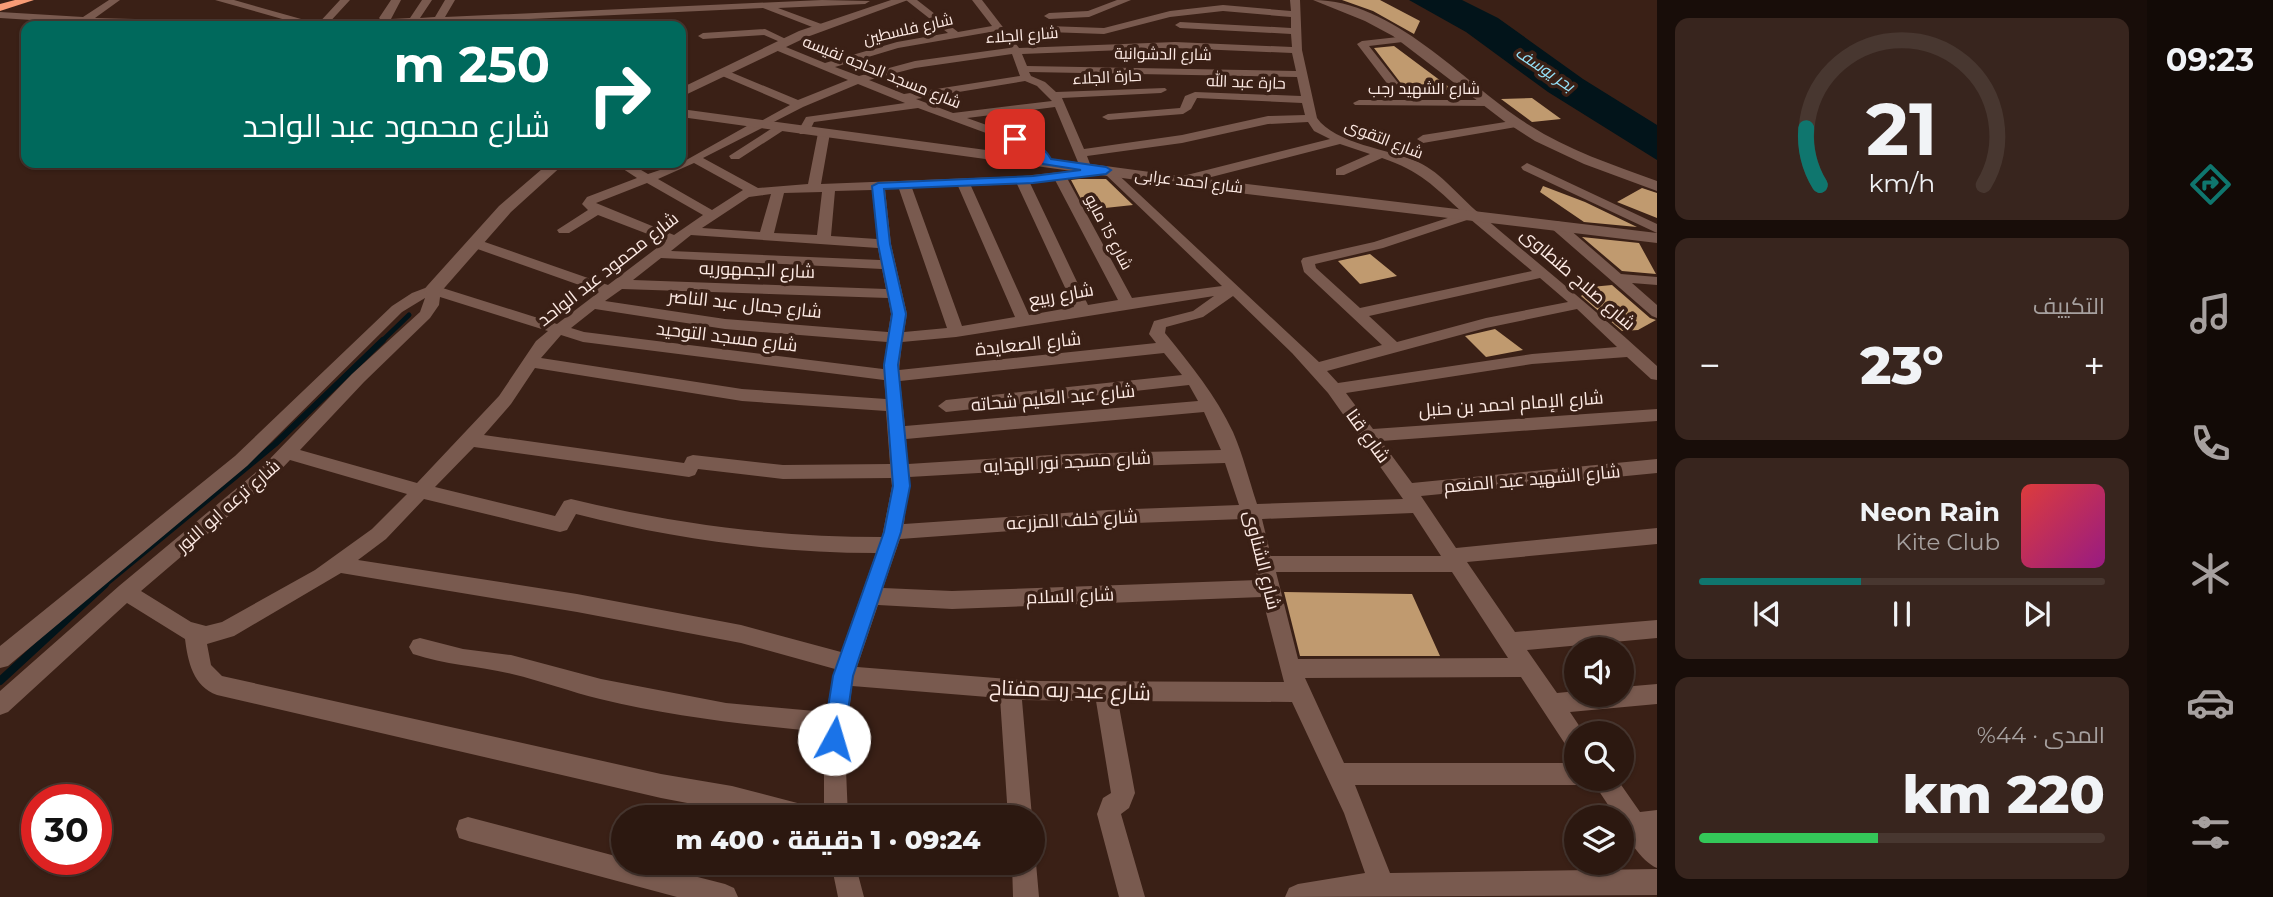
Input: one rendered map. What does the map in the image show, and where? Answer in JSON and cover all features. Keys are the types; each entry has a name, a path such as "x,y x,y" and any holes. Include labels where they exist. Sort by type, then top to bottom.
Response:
{"highway":[{"path":"0,8 28,0"}],"street":[{"path":"86,20 115,0"},
{"path":"221,0 301,21"},
{"path":"325,21 345,0"},
{"path":"386,21 384,18 396,0"},
{"path":"413,21 427,0"},
{"path":"438,20 450,0"},
{"path":"552,15 556,0"},
{"path":"471,21 489,13 517,21 568,14 902,0"},
{"path":"911,0 955,34"},
{"path":"977,0 1015,49 1024,73 1058,99 1082,160 1268,120 1311,118 1297,50 1295,0"},
{"path":"1046,48 1051,12 1089,14 1126,0"},
{"path":"1319,0 1366,17 1406,39 1518,124 1577,156 1657,186"},
{"path":"686,91 868,3"},
{"path":"760,5 820,27"},
{"path":"1048,29 1111,30 1165,15 1223,8 1295,14"},
{"path":"568,14 568,21"},
{"path":"0,15 107,21"},
{"path":"413,21 454,21"},
{"path":"1180,25 1295,31"},
{"name":"شارع فلسطين","path":"825,66 897,45 999,28"},
{"name":"شارع مسجد الحاجه نفيسه","path":"703,36 765,32 825,66 951,117 1036,147 1047,162"},
{"path":"1393,83 1362,44 1406,39"},
{"name":"شارع الجلاء","path":"686,163 797,104 857,79 918,64 1015,49 1176,45 1297,50"},
{"name":"شارع الدشوانية","path":"903,98 1024,73 1187,69 1302,74"},
{"path":"724,73 797,104"},
{"path":"880,89 963,75"},
{"name":"حارة الجلاء","path":"951,117 1058,99 1161,90"},
{"path":"1378,93 1389,103"},
{"name":"حارة عبد الله","path":"1108,117 1183,111 1189,98 1195,96 1308,100"},
{"name":"شارع الشهيد رجب","path":"1359,103 1489,103"},
{"path":"804,131 810,119 920,105"},
{"name":"شارع احمد عرابى","path":"686,114 1047,162 1082,160 1107,170 1180,181 1657,238"},
{"name":"شارع التقوى","path":"1311,118 1325,132 1342,140 1423,170 1472,214"},
{"path":"1423,139 1518,124"},
{"path":"735,156 781,128"},
{"path":"824,133 824,239"},
{"path":"1180,181 1342,140"},
{"path":"1339,172 1381,154"},
{"path":"695,159 754,191"},
{"path":"1527,167 1657,229"},
{"name":"شارع ترعه ابو النور","path":"0,659 261,443 397,309 433,289 505,209 548,168"},
{"path":"629,168 712,215"},
{"name":"شارع الجلاء","path":"564,230 594,205 674,168"},
{"name":"شارع محمود عبد الواحد","path":"195,634 206,635 227,630 340,565 379,534 470,440 505,400 530,362 558,330 655,254 712,215 754,191 1022,180 1107,170"},
{"name":"شارع قنا","path":"1107,170 1316,368 1334,389 1413,498 1564,723"},
{"name":"شارع 15 مايو","path":"1060,177 1127,303"},
{"path":"1022,180 1083,310"},
{"path":"963,183 1024,321"},
{"path":"904,185 956,332"},
{"path":"835,805 832,755 845,670 872,596 900,501 902,471 891,355 899,314 884,244 878,186"},
{"path":"766,235 779,189"},
{"path":"594,205 682,235 766,235 884,244"},
{"path":"1393,348 1309,269 1308,261 1378,245 1472,214"},
{"name":"شارع صلاح طنطاوى","path":"1472,214 1580,304 1657,375"},
{"path":"1556,225 1657,313"},
{"name":"شارع الجمهوريه","path":"474,243 613,287 895,294"},
{"path":"655,254 888,265"},
{"path":"1357,314 1543,274"},
{"path":"1618,278 1657,281"},
{"name":"شارع ترعه ابو النور","path":"0,705 126,592 289,453 358,379 425,315 432,305 433,289"},
{"name":"شارع مسجد التوحيد","path":"433,289 558,330 597,339 892,376"},
{"path":"1168,347 1157,334 1159,324 1198,314 1233,289"},
{"name":"شارع ربيع","path":"895,338 956,332 1127,303 1233,289"},
{"name":"شارع جمال عبد الناصر","path":"592,304 725,324 895,338"},
{"path":"1316,368 1486,323 1580,304"},
{"name":"شارع الصعايدة","path":"892,376 1168,347"},
{"name":"شارع الشناوى","path":"1168,347 1212,407 1233,456 1251,513 1290,670 1369,847 1382,886"},
{"path":"1334,389 1532,359 1632,351"},
{"path":"530,362 742,395 895,406"},
{"path":"946,406 1194,379"},
{"name":"شارع عبد العليم شحاته","path":"898,433 1212,407"},
{"name":"شارع الإمام احمد بن حنبل","path":"1368,436 1657,415"},
{"name":"شارع مسجد نور الهدايه","path":"470,440 689,470 693,462 783,472 902,471 1067,461 1233,456"},
{"path":"289,453 421,491"},
{"name":"شارع الشهيد عبد المنعم","path":"1251,513 1413,498 1657,466"},
{"name":"شارع خلف المزرعه","path":"421,491 560,525 571,506 665,527 742,539 815,544 1036,521 1251,513"},
{"path":"1263,564 1454,560 1657,537"},
{"name":"شارع عبد ربه مفتاح","path":"340,565 577,603 741,634 845,670 1010,690 1298,692"},
{"name":"شارع السلام","path":"872,596 952,600 1269,588"},
{"path":"126,592 195,634 204,675 217,685 661,786 756,805"},
{"path":"1509,642 1657,629"},
{"path":"420,647 463,658 511,664 601,689 671,703 726,713 835,723"},
{"path":"1290,670 1525,667"},
{"path":"1010,690 1019,805"},
{"path":"1105,692 1123,793 1121,800 1111,806 1109,814 1132,897"},
{"path":"1551,704 1657,694"},
{"path":"1337,774 1564,774"},
{"path":"1615,791 1646,823 1657,856"},
{"path":"468,829 725,897"},
{"path":"845,875 851,897"},
{"path":"1025,875 1026,897"},
{"path":"1298,897 1340,888 1382,886 1657,882"}],"water":[{"name":"بحر يوسف","path":"1409,0 1462,0 1498,18 1583,79 1657,125 1657,160 1548,92 1466,32"}],"building":[{"path":"1342,0 1380,0 1420,21 1414,34 1373,11"},
{"path":"1394,46 1453,90 1406,90 1374,48"},
{"path":"1532,98 1561,119 1532,122 1501,99"},
{"path":"1106,179 1133,205 1105,208 1097,196 1081,199 1071,180"},
{"path":"1543,186 1585,202 1637,227 1584,222 1540,192"},
{"path":"1642,188 1657,193 1657,218 1617,202"},
{"path":"1582,237 1639,243 1656,274 1622,271"},
{"path":"1370,254 1397,276 1360,284 1338,261"},
{"path":"1612,285 1650,318 1656,320 1638,330 1622,331 1581,296 1591,287"},
{"path":"1495,329 1523,350 1486,357 1465,336"},
{"path":"1284,592 1412,594 1440,656 1300,656"}],"waterway":[{"path":"381,342 409,315"},
{"path":"103,586 275,444 383,340"},
{"path":"0,681 105,584"}],"route":[{"path":"834,739 843,676 893,532 901,486 902,471 891,365 899,314 884,244 878,186 1033,180 1106,170 1047,162 1040,149 1015,139"}]}
